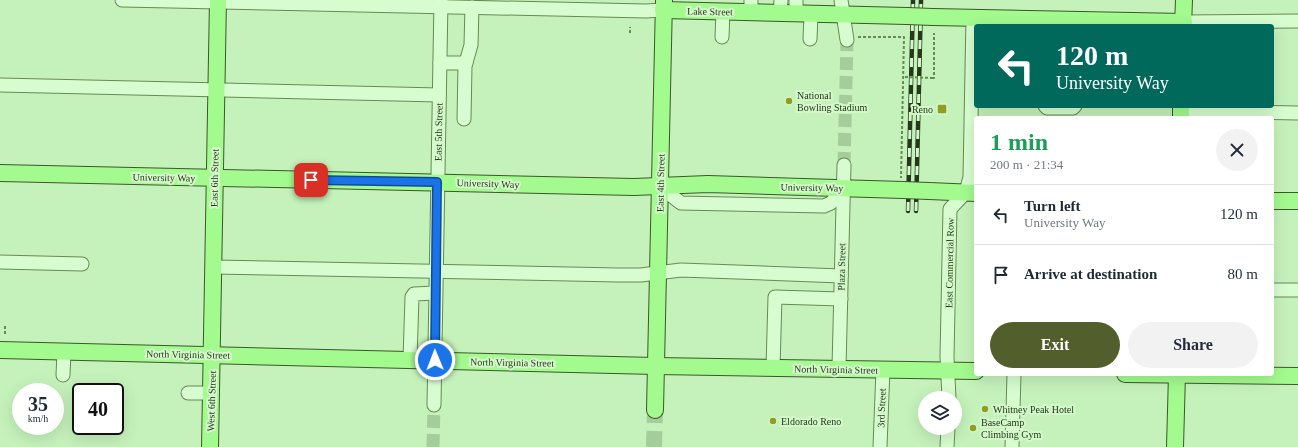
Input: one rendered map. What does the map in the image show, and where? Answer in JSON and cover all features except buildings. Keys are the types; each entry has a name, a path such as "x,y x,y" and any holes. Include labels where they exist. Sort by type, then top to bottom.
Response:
{"main road":[{"path":"1184,0 1184,24"},
{"name":"East 6th Street","path":"213,355 214,178 218,1"},
{"name":"Lake Street","path":"664,5 793,8 842,7 907,16 973,18 1047,23 1184,24"},
{"name":"East 4th Street","path":"655,410 664,5"},
{"name":"University Way","path":"0,173 634,187 702,184 843,188 902,184 929,191 971,193"},
{"path":"1274,201 1298,201"},
{"name":"North Virginia Street","path":"0,350 656,366 974,371"},
{"name":"West 6th Street","path":"210,447 213,355"},
{"path":"1175,447 1177,376"},
{"path":"1274,376 1298,376"}],"street":[{"name":"Lake Street","path":"122,0 441,3 472,7 646,11 664,5"},
{"name":"East 5th Street","path":"434,406 435,272 441,3"},
{"path":"464,119 466,63 471,45 472,7"},
{"path":"722,37 739,7"},
{"path":"842,7 852,38"},
{"path":"793,8 810,39"},
{"path":"971,193 973,18"},
{"name":"Lake Street","path":"1184,24 1298,21"},
{"path":"440,62 466,63"},
{"path":"0,85 439,95"},
{"path":"1047,108 1073,108"},
{"path":"1181,112 1298,113"},
{"name":"Plaza Street","path":"839,368 844,165"},
{"name":"East Commercial Row","path":"949,391 950,209 971,193"},
{"path":"0,262 82,264"},
{"path":"213,267 641,275 681,270 841,276"},
{"path":"1274,290 1298,290"},
{"path":"410,359 412,297 414,294 418,293 435,293"},
{"path":"773,368 775,297 841,299"},
{"path":"63,375 64,352"},
{"name":"3rd Street","path":"880,447 882,369"},
{"path":"1012,447 1014,376"},
{"path":"188,393 212,393"},
{"path":"947,447 948,435"}],"path":[{"path":"630,27 630,33"},
{"path":"904,77 934,78 934,33"},
{"path":"852,38 904,38 902,184"},
{"path":"5,325 5,334"}],"tunnel":[{"path":"844,165 847,40"},
{"path":"433,447 434,405"},
{"path":"654,447 655,410"}],"railway":[{"path":"908,211 913,0"},
{"path":"916,211 921,0"}],"place":[{"name":"National Bowling Stadium","path":"789,101"},
{"name":"Reno","path":"942,109"},
{"name":"Whitney Peak Hotel","path":"985,409"},
{"name":"Eldorado Reno","path":"773,421"},
{"name":"BaseCamp Climbing Gym","path":"973,428"}],"route":[{"path":"311,180 437,182 434,342 435,360"}]}
